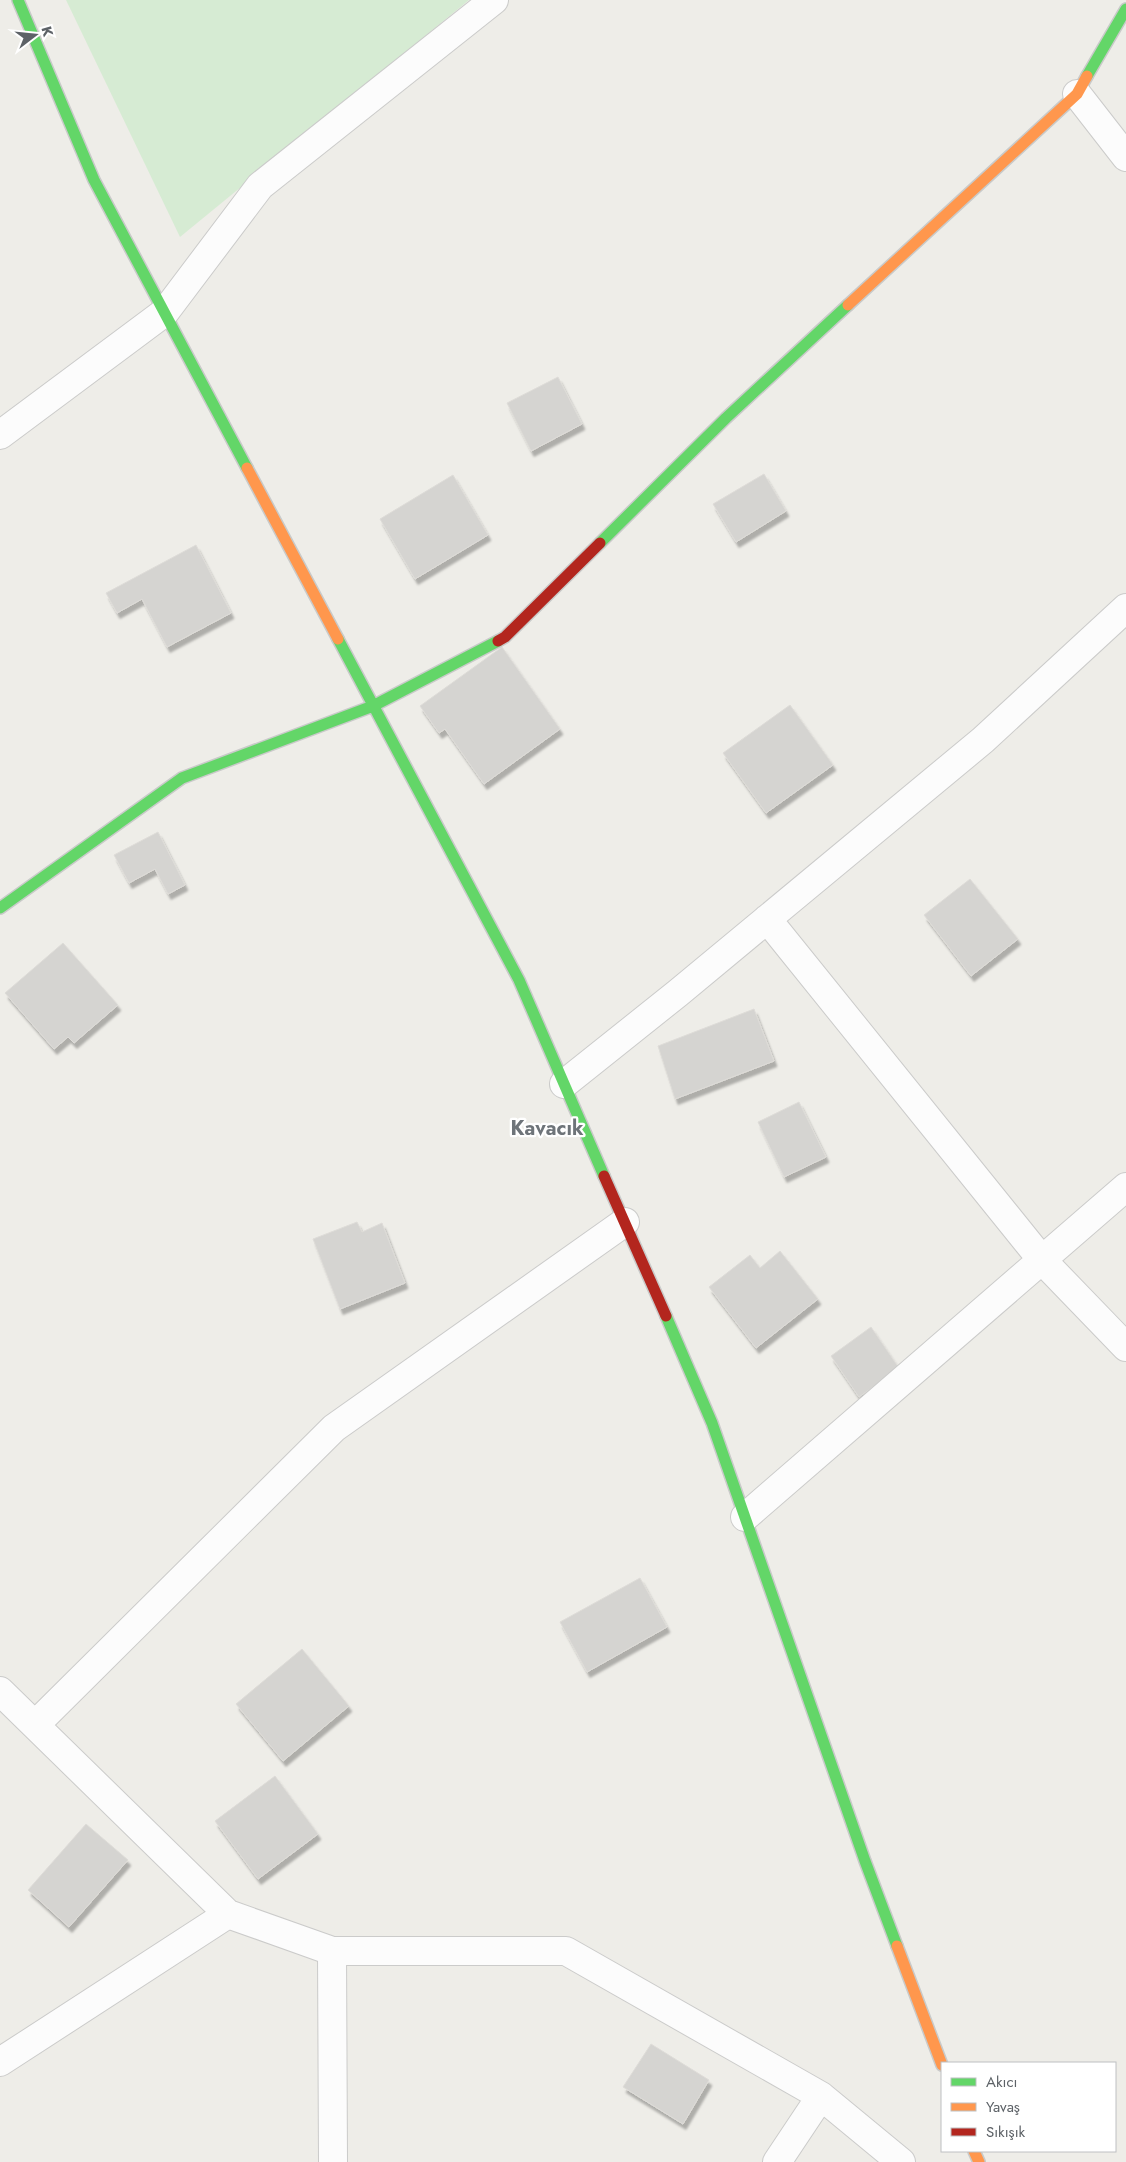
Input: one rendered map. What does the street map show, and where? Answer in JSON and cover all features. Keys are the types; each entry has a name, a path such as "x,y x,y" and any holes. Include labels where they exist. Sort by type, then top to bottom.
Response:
{"street":[{"path":"18,0 94,180 519,980 712,1423 865,1861 941,2062"},
{"path":"0,435 164,312 260,186 494,0"},
{"path":"0,908 182,778 373,706 505,637 726,418 1077,94 1126,9"},
{"path":"1077,94 1126,157"},
{"path":"564,1084 983,740 1126,608"},
{"path":"767,919 1042,1260 1126,1347"},
{"path":"745,1517 1126,1187"},
{"path":"35,1725 334,1428 625,1222"},
{"path":"0,1691 228,1914 332,1951 566,1951 821,2096 900,2162"},
{"path":"0,2062 228,1914"},
{"path":"332,1951 333,2162"},
{"path":"777,2162 821,2096"}],"green space":[{"path":"66,0 469,0 180,237"}],"building":[{"path":"558,377 582,424 531,451 507,403"},
{"path":"764,474 786,511 736,542 713,504"},
{"path":"453,475 488,535 415,579 380,519"},
{"path":"196,545 231,613 167,647 142,599 117,613 106,593"},
{"path":"502,647 560,729 484,784 445,729 439,733 420,706"},
{"path":"790,705 833,765 766,813 723,753"},
{"path":"158,832 185,885 168,894 155,869 129,883 114,855"},
{"path":"970,879 1018,939 971,976 924,915"},
{"path":"63,943 118,1005 74,1043 68,1037 54,1049 5,993"},
{"path":"754,1009 774,1061 675,1099 658,1046"},
{"path":"799,1102 826,1157 784,1177 758,1122"},
{"path":"357,1222 362,1232 382,1223 405,1283 340,1309 313,1239"},
{"path":"780,1251 818,1299 756,1348 709,1287 750,1255 760,1268"},
{"path":"871,1327 899,1368 859,1397 831,1356"},
{"path":"640,1578 667,1627 587,1672 560,1622"},
{"path":"302,1649 349,1706 283,1761 236,1704"},
{"path":"275,1776 318,1834 258,1879 215,1821"},
{"path":"86,1824 128,1860 69,1927 28,1890"},
{"path":"651,2044 709,2080 683,2124 623,2087"}],"traffic: fast":[{"path":"18,0 94,180 247,468"},
{"path":"1087,76 1126,9"},
{"path":"600,543 726,418 848,305"},
{"path":"338,639 519,980 604,1176"},
{"path":"0,908 182,778 373,706 498,641"},
{"path":"666,1316 712,1423 865,1861 897,1946"}],"traffic: slow":[{"path":"848,305 1077,94 1087,76"},
{"path":"247,468 338,639"},
{"path":"897,1946 941,2062"},
{"path":"974,2152 979,2162"}],"traffic: jam":[{"path":"498,641 505,637 600,543"},
{"path":"604,1176 666,1316"}],"district":[{"name":"Kavacık","path":"547,1128"}]}
